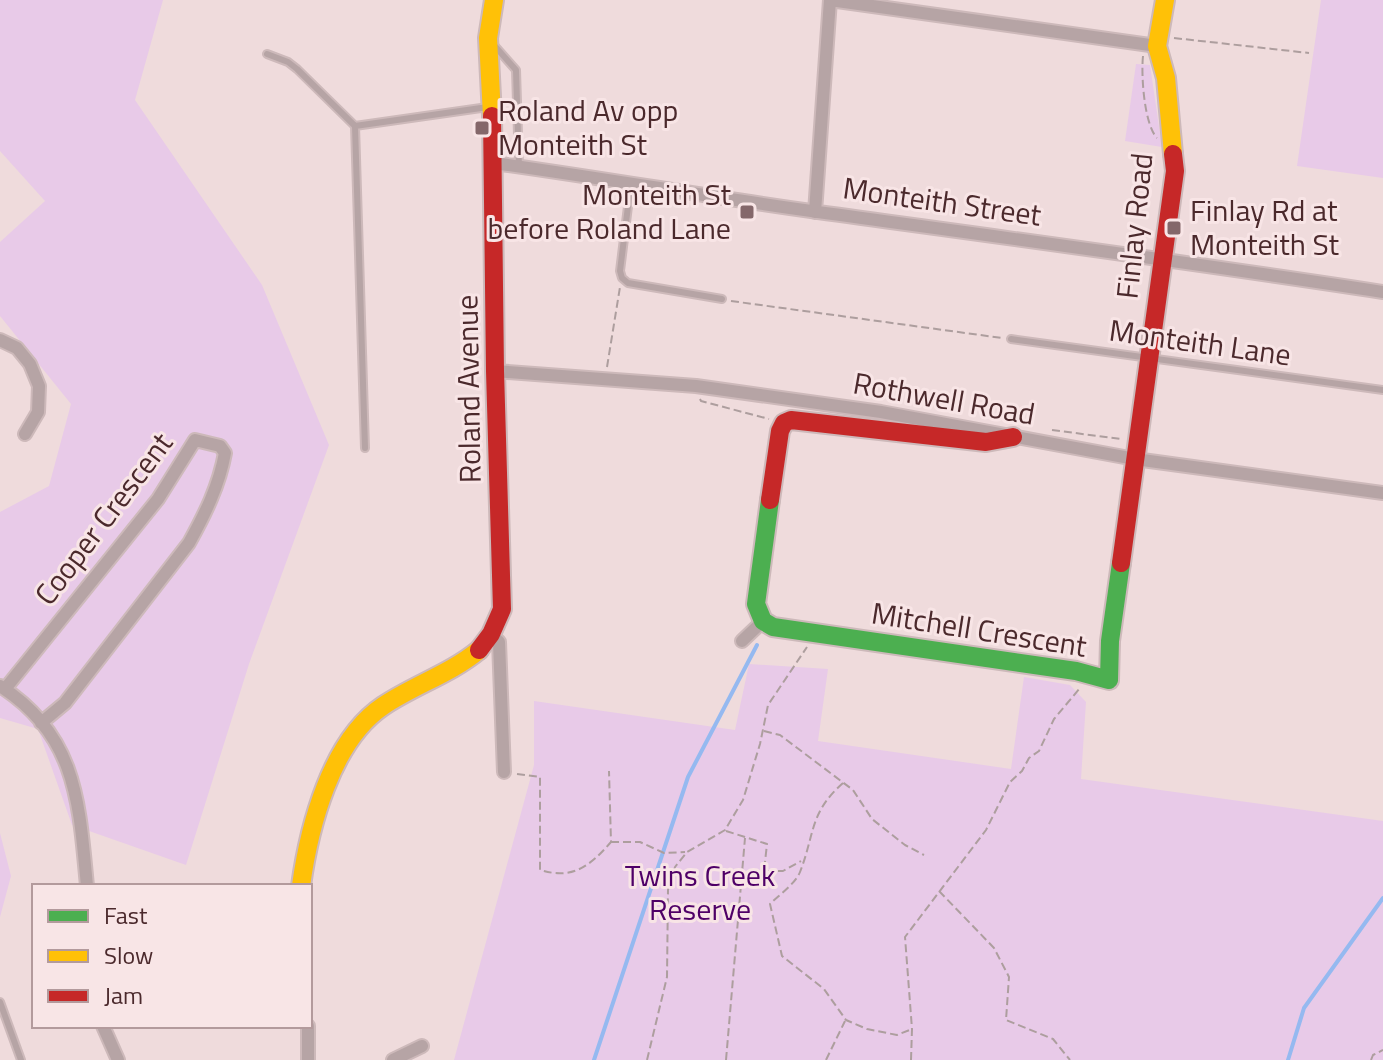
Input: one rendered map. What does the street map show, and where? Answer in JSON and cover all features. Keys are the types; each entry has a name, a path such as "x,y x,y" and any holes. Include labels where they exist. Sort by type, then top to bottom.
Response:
{"street":[{"name":"Roland Avenue","path":"494,0 488,38 494,163 495,371 502,609 491,634 499,642 504,772"},
{"path":"815,212 830,0 1157,43"},
{"name":"Finlay Road","path":"1135,459 1175,171 1166,78 1157,43 1165,0"},
{"name":"Monteith Street","path":"494,163 1383,292"},
{"path":"0,340 17,348 30,364 39,386 38,412 25,434"},
{"name":"Rothwell Road","path":"495,371 696,386 881,412 1135,459 1383,493"},
{"path":"742,641 763,621 756,604 780,431 784,423 791,420 986,442 1013,437"},
{"name":"Cooper Crescent","path":"2,690 158,499 195,440 220,446 225,453 221,474 189,543 65,703 41,723"},
{"name":"Mitchell Crescent","path":"763,621 773,627 1076,671 1109,680 1110,641 1135,459"},
{"path":"301,884 307,840 338,756 381,707 466,661 481,649 491,634"},
{"path":"2,690 51,732 74,785 87,884"},
{"path":"104,1028 118,1060"},
{"path":"308,1028 308,1060"},
{"path":"393,1060 422,1046"}],"lane":[{"path":"488,38 516,70 519,167"},
{"path":"267,54 297,69 355,126 365,448"},
{"path":"355,126 492,107"},
{"path":"631,182 620,271 622,278 628,283 722,299"},
{"name":"Monteith Lane","path":"1011,339 1383,390"},
{"path":"0,1002 21,1060"}],"path":[{"path":"1173,144 1157,138 1150,131 1147,120 1142,61 1157,43 1309,53"},
{"path":"605,380 622,278"},
{"path":"722,299 1011,339"},
{"path":"701,401 784,423"},
{"path":"647,1060 667,977 668,890 675,867 687,852 725,830 743,800 768,705 816,634"},
{"path":"911,1060 912,1029 905,937 986,830 1010,782 1022,771 1029,758 1039,751 1054,719 1093,675"},
{"path":"763,731 780,735 853,790 872,819 905,845 924,855"},
{"path":"504,772 540,777 540,870 559,875 592,864 611,842 609,771"},
{"path":"843,783 829,796 814,821 799,875 770,904 782,956 824,989 846,1020 867,1029 897,1035 912,1029"},
{"path":"725,830 767,844 764,871 783,871 803,859"},
{"path":"726,1060 745,838"},
{"path":"611,842 640,842 664,853 687,852"},
{"path":"939,889 994,948 1002,962 1009,977 1006,1020 1053,1039 1070,1060"},
{"path":"826,1060 846,1020"},
{"path":"1371,1060 1373,1055 1383,1050"}],"green space":[{"path":"0,0 163,0 135,100 262,285 329,445 249,664 186,865 72,825 38,729 0,718 0,512 49,486 71,404 0,316 0,242 45,201 0,151"},
{"path":"1321,0 1383,0 1383,178 1297,166"},
{"path":"1136,64 1150,65 1162,147 1125,141"},
{"name":"Twins Creek Reserve","path":"749,664 828,669 818,741 1011,769 1024,677 1070,685 1086,702 1081,779 1383,821 1383,1060 454,1060 534,765 534,701 735,730"},
{"path":"0,833 11,876 0,917"}],"waterway":[{"path":"594,1060 688,777 757,645"},
{"path":"1288,1060 1304,1008 1383,898"}],"traffic: fast":[{"path":"770,500 756,604 763,621 773,627 1076,671 1109,680 1110,641 1121,563"}],"traffic: slow":[{"path":"492,116 488,38 494,0"},
{"path":"1165,0 1157,46 1166,78 1173,154"},
{"path":"301,884 317,812 336,763 349,741 365,721 383,706 479,650"}],"traffic: jam":[{"path":"479,650 491,634 502,609 492,116"},
{"path":"1121,563 1175,171 1173,154"},
{"path":"770,500 780,431 784,423 791,420 986,442 1013,437"}],"place":[{"name":"Roland Av opp Monteith St","path":"482,128"},
{"name":"Monteith St before Roland Lane","path":"747,212"},
{"name":"Finlay Rd at Monteith St","path":"1174,228"}]}
